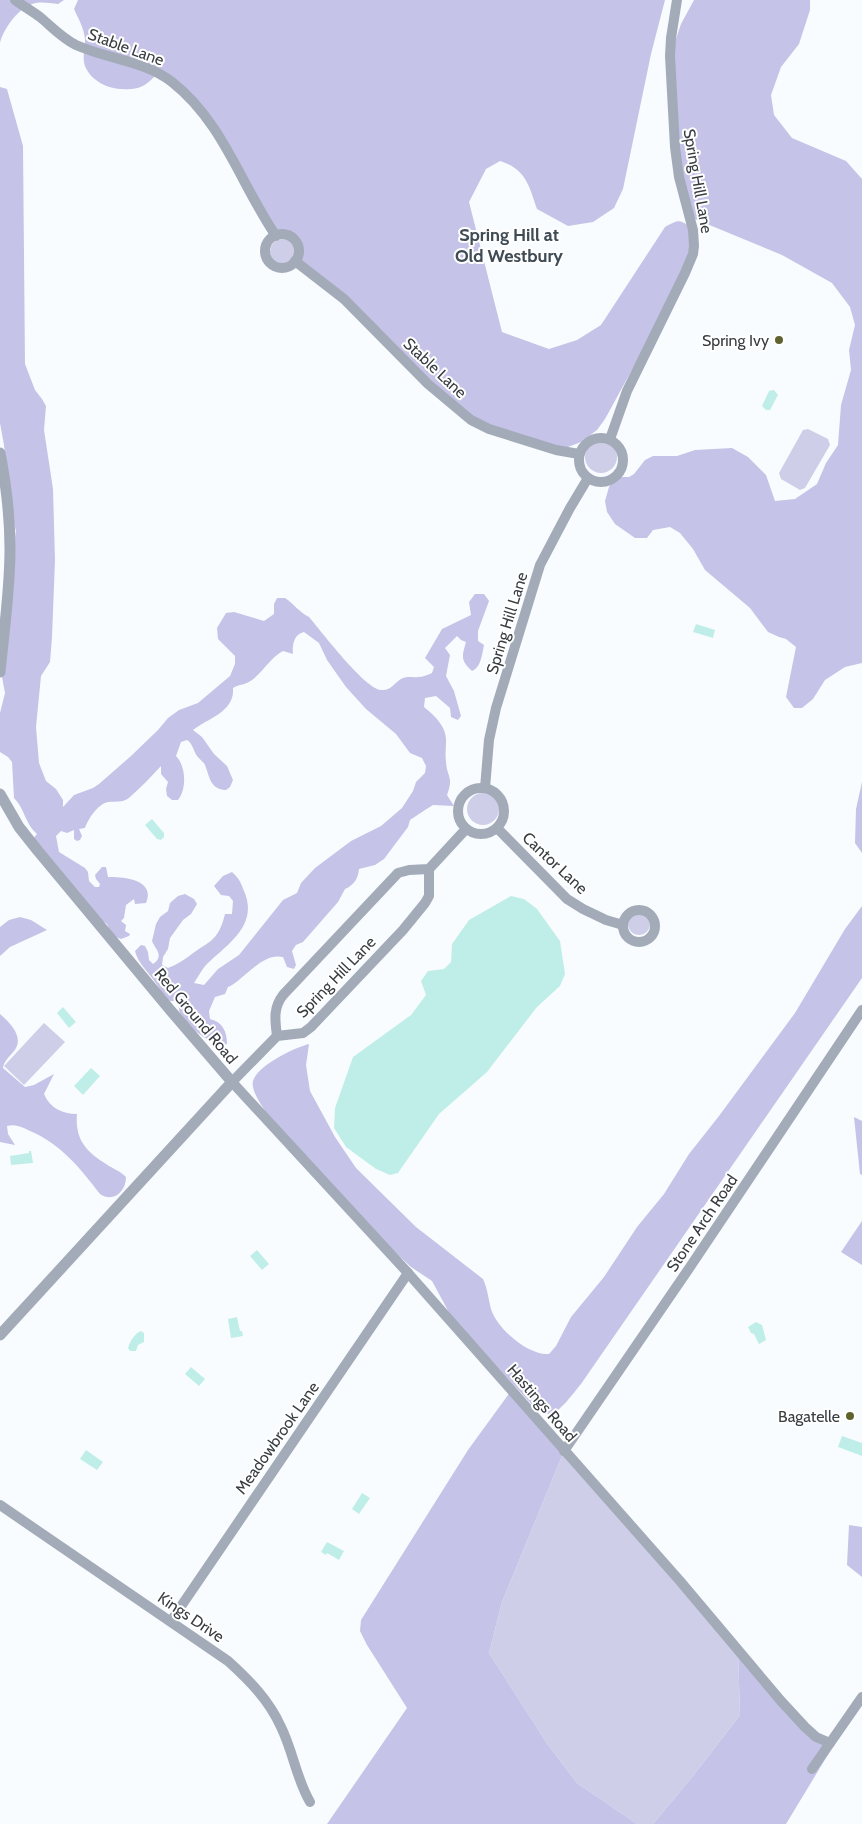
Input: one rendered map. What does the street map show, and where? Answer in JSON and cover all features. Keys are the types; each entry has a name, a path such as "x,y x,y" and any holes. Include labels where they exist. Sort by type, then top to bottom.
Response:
{"street":[{"name":"Stable Lane","path":"15,0 74,44 146,68 173,83 194,104 220,136 261,213 276,236"},
{"name":"Spring Hill Lane","path":"610,439 627,392 693,254 693,230 679,177 674,138 670,56 677,0"},
{"path":"276,236 286,236 295,241 298,251 295,262 286,268 270,264 265,254 265,248 271,239 276,236"},
{"name":"Stable Lane","path":"295,262 344,299 428,384 471,420 497,432 556,450 579,454"},
{"path":"600,437 610,439 622,453 623,459 620,471 608,481 602,482 588,478 580,468 579,454 583,446 591,440 600,437"},
{"path":"0,453 8,504 10,549 2,618 0,672"},
{"name":"Spring Hill Lane","path":"485,788 489,740 496,708 540,565 588,478"},
{"path":"485,788 498,794 504,808 502,822 497,828 485,834 472,833 466,829 458,816 459,801 464,795 470,790 485,788"},
{"name":"Red Ground Road","path":"0,794 19,827 38,851 170,1011 232,1082 0,1335"},
{"name":"Cantor Lane","path":"497,828 567,899 583,909 623,925"},
{"path":"429,869 466,829"},
{"name":"Spring Hill Lane","path":"429,869 429,896 403,930 311,1027 303,1033 277,1036 275,1011 277,1003 283,995 398,874 409,870 429,869"},
{"name":"Stone Arch Road","path":"564,1451 862,1010"},
{"path":"232,1082 277,1036"},
{"name":"Hastings Road","path":"232,1082 408,1273 680,1581 799,1721 816,1737 830,1744"},
{"name":"Meadowbrook Lane","path":"171,1621 408,1273"},
{"name":"Kings Drive","path":"0,1505 228,1660 254,1686 272,1711 281,1727 302,1788 310,1802"},
{"path":"812,1769 862,1696"}],"shaded area":[{"path":"0,0 64,0 58,4 36,3 20,11 4,32 0,43"},
{"path":"78,0 665,0 651,54 623,189 614,208 593,222 568,226 537,209 525,179 516,169 500,161 486,169 469,202 502,332 549,349 577,340 601,325 665,227 680,221 693,230 685,273 605,419 597,430 581,442 568,447 559,447 481,426 297,258 297,245 292,239 279,235 221,136 163,76 154,77 140,87 117,89 106,86 91,76 85,66 85,39 81,23 74,9"},
{"path":"694,0 810,0 810,10 799,44 781,67 771,95 774,115 792,138 846,161 862,179 862,663 845,667 825,680 813,699 802,708 794,708 786,697 796,647 786,639 768,632 750,608 705,570 693,549 680,533 670,527 653,530 647,538 635,538 615,524 607,512 605,501 613,481 620,477 629,477 634,474 645,460 653,456 677,456 695,450 732,448 748,457 766,475 775,501 795,499 817,484 826,463 838,445 841,405 851,370 849,350 855,325 850,307 832,283 782,255 690,217 679,177 670,56 681,24"},
{"path":"0,87 7,89 23,146 25,364 35,390 46,406 44,430 53,489 55,560 52,637 50,662 41,676 36,727 39,763 46,781 56,789 63,800 63,807 74,795 99,784 131,756 168,718 179,710 198,703 230,676 235,664 235,656 218,639 217,628 226,613 234,612 264,621 274,614 274,604 277,598 285,598 309,617 354,670 374,687 385,690 403,678 422,677 432,673 434,667 425,658 442,629 471,615 469,602 475,594 484,594 489,601 478,631 478,641 484,645 481,660 477,667 472,671 465,664 463,654 466,642 457,636 445,648 450,655 446,676 454,691 461,716 458,720 451,717 450,708 436,696 425,698 424,707 436,718 445,731 446,762 450,780 447,795 454,806 433,805 425,810 410,820 408,827 384,859 375,865 359,869 357,879 353,884 345,889 338,902 303,942 296,945 292,951 296,965 294,969 287,967 283,957 268,959 261,962 228,987 225,994 215,997 209,1011 210,1019 221,1025 226,1035 227,1044 222,1045 208,1040 187,1024 179,1011 179,1001 170,1001 162,996 157,984 140,963 135,951 141,945 145,946 149,960 153,964 157,961 159,955 152,941 156,924 160,917 168,911 170,903 178,896 185,894 194,899 197,904 191,914 183,920 170,938 162,965 168,968 173,966 211,940 219,931 225,914 232,914 233,901 229,896 221,895 214,886 223,876 232,872 240,881 244,891 248,903 248,914 239,933 205,966 194,983 204,985 218,969 239,955 283,900 297,893 301,883 315,868 351,841 381,826 402,808 413,791 416,782 425,773 426,766 422,758 410,753 396,734 366,709 346,687 327,660 319,643 304,632 294,640 293,654 283,651 252,680 233,688 230,703 225,709 193,730 202,737 214,754 227,766 233,780 230,787 226,790 217,788 214,785 204,764 187,740 181,742 176,756 182,766 184,778 183,790 178,800 172,800 167,796 168,782 161,774 161,766 127,799 104,803 97,809 88,820 85,828 79,829 82,836 80,840 74,839 74,830 67,833 61,831 56,836 59,852 85,868 88,872 89,881 95,887 99,887 100,884 95,875 102,867 106,867 108,877 136,881 146,889 148,895 146,903 135,904 134,899 126,905 124,918 121,921 126,925 125,931 130,934 129,936 121,939 113,936 107,924 98,918 32,840 37,834 30,826 21,807 14,798 12,762 0,752 0,713 5,693 2,677 6,653 13,549 16,531 12,515 0,423"},
{"path":"283,239 292,243 296,252 292,261 283,265 274,261 270,252 274,243"},
{"path":"774,390 778,395 770,410 766,410 762,406 769,391"},
{"path":"808,429 828,439 830,445 805,488 800,490 781,479 779,473 803,430"},
{"path":"601,441 607,442 612,446 616,451 616,463 612,468 607,472 601,473 595,472 590,468 586,463 585,457 586,451 590,446 595,442"},
{"path":"696,624 715,630 713,638 693,632"},
{"path":"862,782 862,853 855,843 856,809"},
{"path":"483,793 489,794 494,798 498,803 498,815 494,820 489,824 483,825 477,824 472,820 468,815 467,809 468,803 472,798 477,794"},
{"path":"152,819 164,833 164,837 161,840 157,839 145,825"},
{"path":"511,896 524,899 537,909 560,941 565,974 560,986 537,1007 487,1072 439,1114 398,1173 390,1175 376,1169 346,1147 334,1128 335,1108 353,1057 411,1015 426,995 421,981 428,971 444,969 451,962 452,944 469,920"},
{"path":"862,906 862,978 581,1384 563,1405 551,1414 536,1409 452,1318 432,1281 411,1267 396,1253 274,1123 254,1091 253,1081 256,1075 269,1063 286,1053 309,1044 306,1065 310,1091 335,1137 356,1168 416,1227 483,1279 494,1317 507,1333 532,1351 549,1354 556,1346 571,1317 604,1277 637,1227 664,1194 689,1154 795,1013 845,929"},
{"path":"639,913 647,916 650,924 647,932 639,935 631,932 628,924 631,916"},
{"path":"20,917 31,920 47,930 10,947 0,956 0,927 9,920"},
{"path":"63,1007 76,1022 69,1028 57,1013"},
{"path":"0,1014 15,1031 18,1041 17,1046 3,1068 25,1087 34,1085 54,1074 44,1094 47,1099 57,1109 66,1113 77,1114 79,1136 86,1148 126,1177 124,1187 114,1197 100,1194 69,1158 41,1136 24,1128 10,1125 7,1126 8,1134 15,1145 0,1142"},
{"path":"44,1023 65,1042 24,1085 4,1066"},
{"path":"91,1068 100,1076 83,1095 74,1086"},
{"path":"854,1117 862,1121 862,1175 860,1174"},
{"path":"31,1151 33,1163 11,1165 10,1156 29,1153"},
{"path":"862,1221 862,1265 841,1252"},
{"path":"257,1250 269,1264 262,1270 250,1256"},
{"path":"237,1317 243,1336 231,1338 228,1319"},
{"path":"756,1322 762,1325 766,1340 759,1344 748,1327"},
{"path":"141,1331 144,1333 144,1342 138,1345 136,1351 130,1351 128,1348 131,1340"},
{"path":"191,1367 205,1379 199,1386 185,1374"},
{"path":"511,1391 564,1451 502,1602 489,1653 548,1745 577,1783 637,1824 327,1824 407,1708 367,1645 360,1631 361,1620 468,1450"},
{"path":"842,1436 862,1443 862,1456 838,1447"},
{"path":"86,1450 103,1462 97,1470 80,1459"},
{"path":"564,1451 738,1649 740,1715 653,1824 637,1824 577,1783 548,1745 489,1653 502,1602"},
{"path":"362,1493 370,1498 359,1514 352,1509"},
{"path":"849,1525 862,1527 862,1577 847,1565"},
{"path":"327,1542 344,1551 339,1560 327,1553 326,1555 321,1552"},
{"path":"738,1649 781,1701 832,1748 786,1824 653,1824 740,1715"}],"place":[{"name":"Spring Ivy","path":"779,340"},
{"name":"Bagatelle","path":"850,1416"}],"district":[{"name":"Spring Hill at Old Westbury","path":"509,245"}]}
